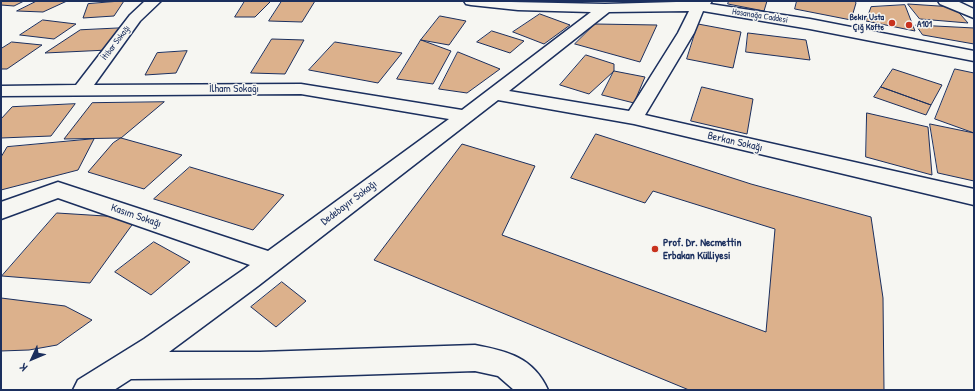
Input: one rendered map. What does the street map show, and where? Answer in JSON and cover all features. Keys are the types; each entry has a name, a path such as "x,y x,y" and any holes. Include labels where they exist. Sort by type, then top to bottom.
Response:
{"street":[{"name":"İtibar Sokağı","path":"82,89 135,18 154,1"},
{"name":"Hasanağa Caddesi","path":"471,1 605,8 701,3 974,56"},
{"path":"945,1 974,14"},
{"path":"634,118 686,33 701,3"},
{"name":"Dedebayır Sokağı","path":"88,390 129,366 194,321 605,8"},
{"name":"İlham Sokağı","path":"1,91 301,88 465,116"},
{"name":"Berkan Sokağı","path":"494,94 634,118 974,197"},
{"name":"Kasım Sokağı","path":"1,211 58,190 271,262"},
{"path":"129,366 260,365 475,358 505,364 528,383 533,390"}],"building":[{"path":"1,1 24,1 14,6 1,5"},
{"path":"37,1 67,1 43,12 17,11"},
{"path":"124,1 114,16 83,18 88,4"},
{"path":"245,1 271,1 255,17 235,17"},
{"path":"282,1 315,1 302,22 269,21"},
{"path":"729,1 767,1 764,11 728,4"},
{"path":"797,1 855,1 856,3 851,20 795,9"},
{"path":"908,4 954,7 968,23 920,19"},
{"path":"905,5 915,31 866,21 871,7"},
{"path":"540,14 570,25 544,44 513,32"},
{"path":"440,16 466,21 449,45 421,40"},
{"path":"43,20 76,24 54,39 20,35"},
{"path":"595,24 657,25 640,62 575,44"},
{"path":"698,24 741,32 733,68 687,59"},
{"path":"916,25 974,28 974,44 923,35"},
{"path":"124,28 108,50 45,53 80,30"},
{"path":"492,31 524,41 510,53 477,42"},
{"path":"748,33 806,40 810,60 746,52"},
{"path":"272,39 304,40 285,74 251,73"},
{"path":"421,40 451,51 433,84 397,79"},
{"path":"12,42 42,45 7,69 1,69 1,49"},
{"path":"335,42 402,53 378,83 309,70"},
{"path":"187,51 176,73 145,75 157,53"},
{"path":"458,52 500,69 467,93 439,89"},
{"path":"586,55 614,64 614,71 589,94 560,85"},
{"path":"893,69 942,85 931,105 881,87"},
{"path":"955,69 974,73 974,133 935,119"},
{"path":"614,71 645,77 634,103 602,95"},
{"path":"702,87 753,99 747,134 691,121"},
{"path":"881,87 931,105 926,115 874,97"},
{"path":"164,102 121,138 64,139 92,103"},
{"path":"75,104 51,136 1,138 1,119 12,107"},
{"path":"867,113 928,127 932,175 866,157"},
{"path":"930,124 974,133 974,181 938,173"},
{"path":"596,134 751,184 871,217 883,298 884,390 689,390 374,260 462,144 535,166 502,235 766,332 775,229 653,191 645,203 571,178"},
{"path":"121,138 182,155 144,189 88,172 113,143"},
{"path":"94,139 78,170 1,190 1,157 7,147"},
{"path":"190,167 284,195 253,230 154,199"},
{"path":"57,213 137,218 90,283 2,276"},
{"path":"154,242 190,262 151,295 115,272"},
{"path":"282,282 306,301 276,327 251,307"},
{"path":"1,298 65,306 92,320 57,345 29,350 1,351"}],"place":[{"name":"Bekir Usta Çiğ Köfte","path":"892,23"},
{"name":"A101","path":"909,25"},
{"name":"Prof. Dr. Necmettin Erbakan Külliyesi","path":"655,249"}]}
